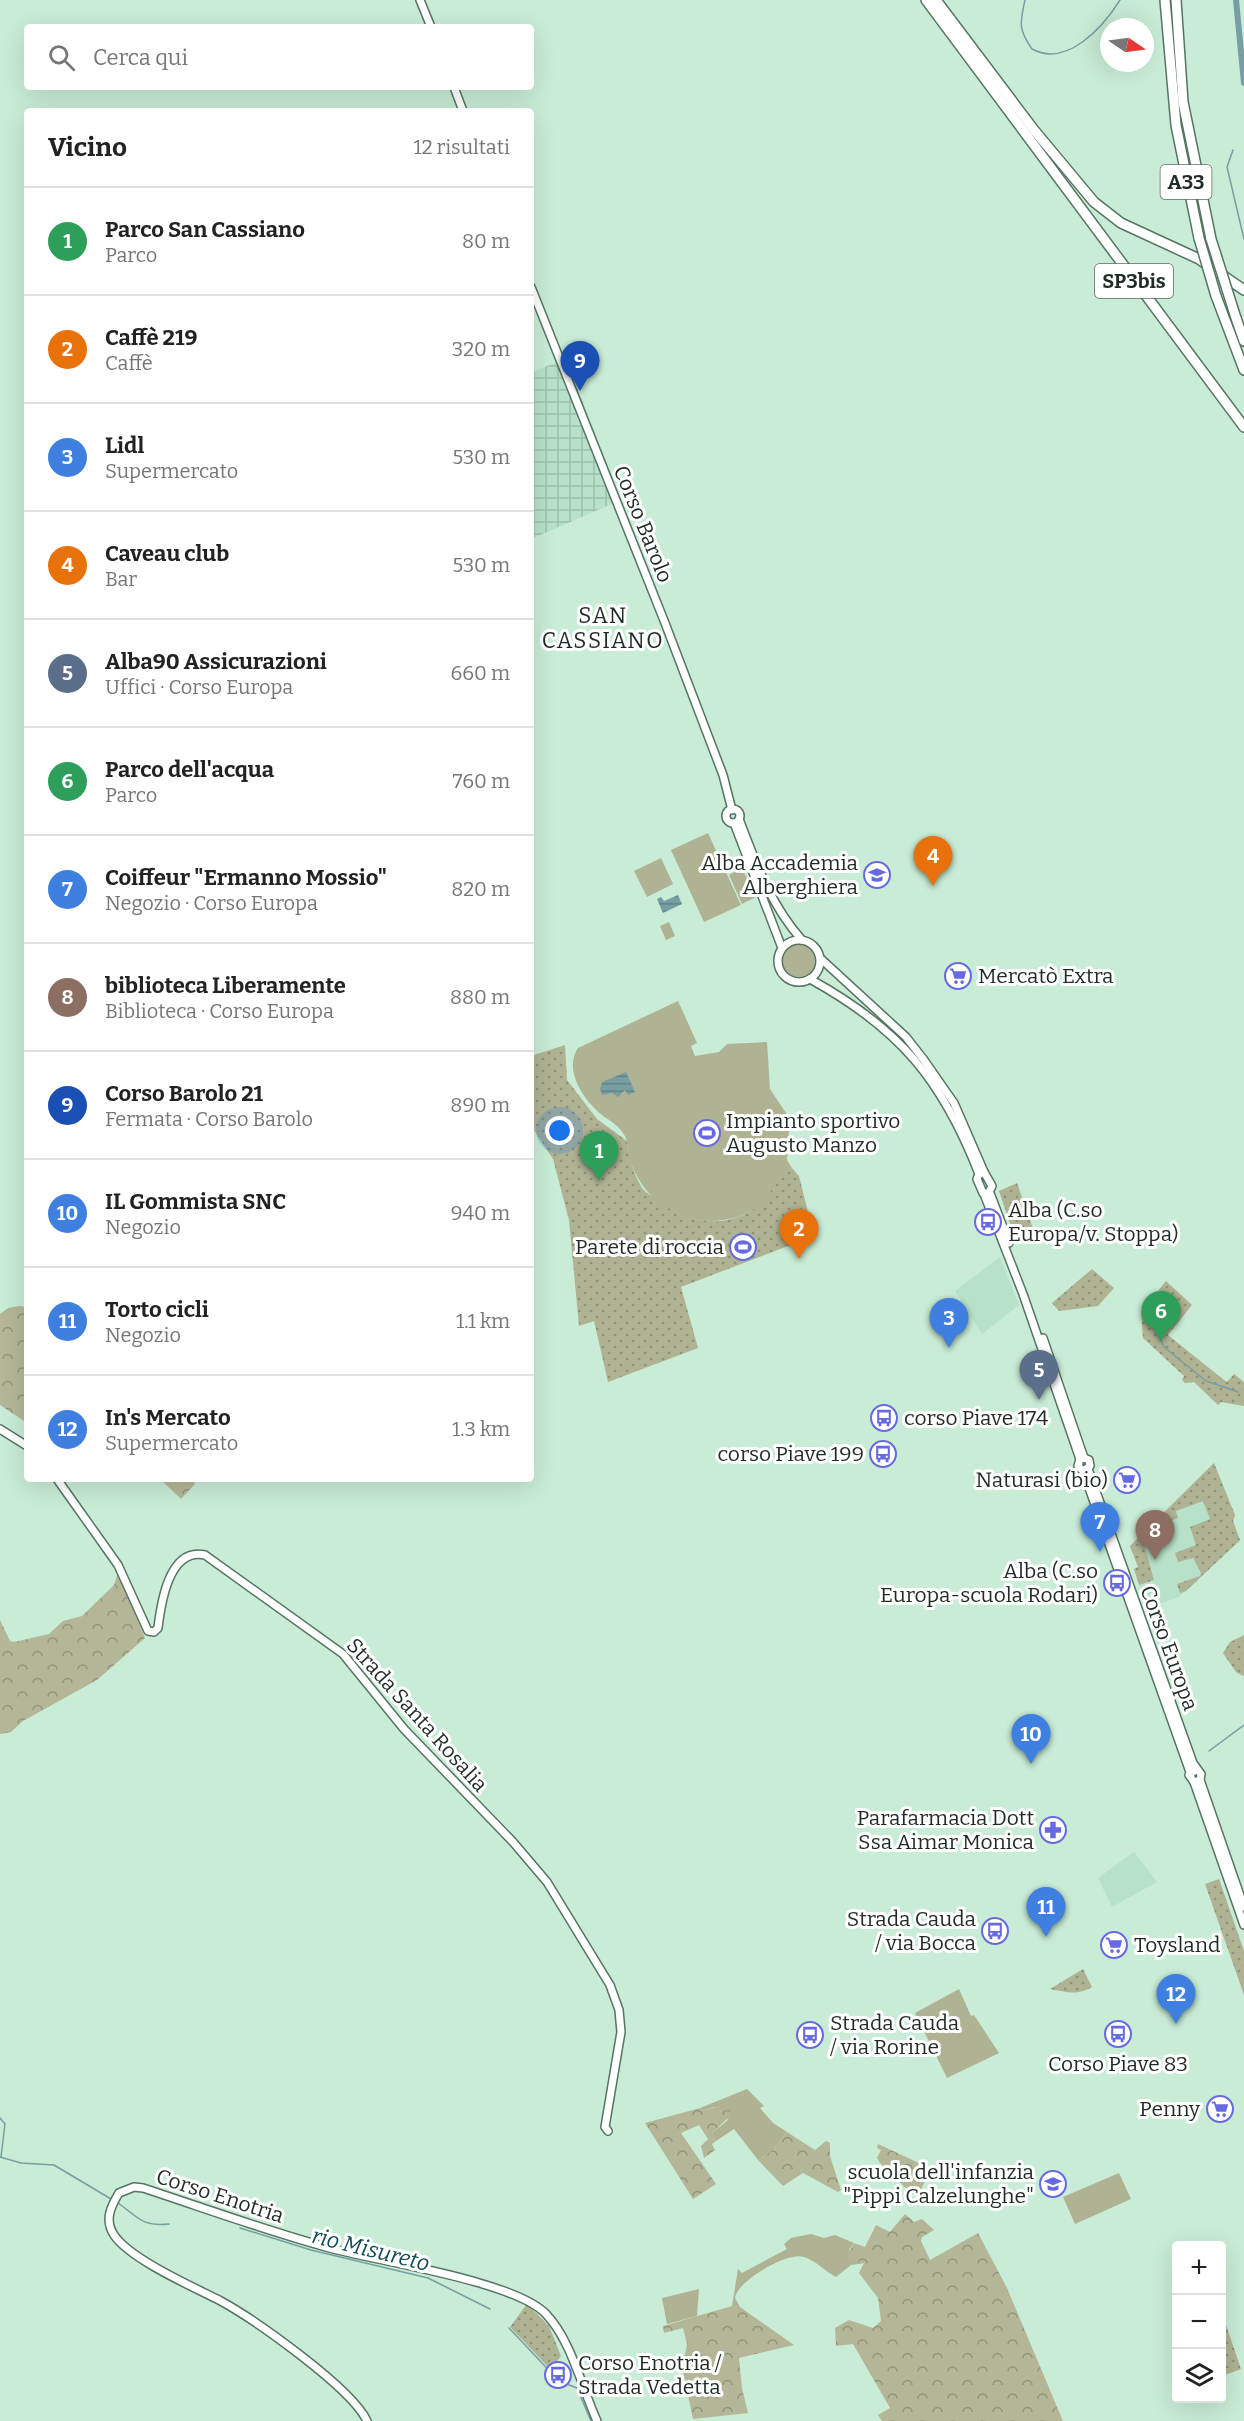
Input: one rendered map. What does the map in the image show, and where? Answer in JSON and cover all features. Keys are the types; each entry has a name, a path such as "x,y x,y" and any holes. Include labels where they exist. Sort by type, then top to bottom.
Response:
{"highway":[{"name":"SP3bis","path":"926,0 1244,427"},
{"path":"936,0 1034,130 1080,187 1109,215 1144,236 1199,259 1244,290"},
{"name":"A33","path":"1165,0 1176,125 1199,238 1216,296 1244,370"},
{"name":"A33","path":"1176,0 1187,127 1211,239 1244,341"}],"main road":[{"path":"420,0 429,24"},
{"path":"455,90 462,108"},
{"name":"Corso Barolo","path":"534,294 723,775 732,810 726,817 729,822 737,821"},
{"path":"732,810 739,813 737,821 782,948 778,963 783,975 797,982 810,979 818,970 820,958"},
{"path":"737,821 786,922 801,940 815,947 820,958 906,1037 924,1060 954,1103 982,1173"},
{"path":"782,948 791,941 801,940"},
{"path":"810,979 873,1019 922,1066 954,1115 982,1173 990,1181 987,1193 1082,1458"},
{"path":"982,1173 977,1182 987,1193 1082,1458 1078,1466 1086,1470"},
{"path":"0,1429 24,1444"},
{"name":"Corso Europa","path":"1086,1470 1147,1653 1193,1771"},
{"name":"Corso Europa","path":"1086,1470 1193,1771"},
{"name":"Strada Santa Rosalia","path":"59,1482 118,1565 148,1631 154,1632 158,1628 168,1583 179,1562 191,1554 205,1556 343,1654 404,1729 513,1842 547,1882 610,1986 619,2010 621,2032 605,2127 608,2131"},
{"path":"1193,1771 1189,1777 1197,1781 1244,1907"},
{"path":"1197,1781 1244,1925"},
{"name":"Corso Enotria","path":"367,2421 350,2396 263,2329 122,2243 115,2236 109,2224 114,2201 122,2190 143,2188 325,2247 472,2282 523,2297 546,2314 568,2345 597,2421"}],"shaded area":[{"path":"566,358 621,500 534,538 534,372"},
{"path":"708,833 741,905 704,922 671,850"},
{"path":"661,858 673,884 647,897 634,871"},
{"path":"742,868 756,897 742,904 729,875"},
{"path":"669,922 675,936 666,940 660,926"},
{"path":"799,944 811,949 816,961 811,973 799,978 787,973 782,961 787,949"},
{"name":"Impianto sportivo Augusto Manzo","path":"678,1001 697,1043 691,1046 695,1056 719,1052 727,1044 767,1042 770,1089 786,1113 789,1131 787,1160 792,1168 760,1204 749,1212 729,1219 697,1220 669,1210 657,1201 638,1178 631,1163 627,1140 623,1133 589,1102 574,1075 574,1057 578,1048"},
{"path":"565,1045 567,1080 597,1119 627,1141 635,1173 644,1190 674,1211 697,1220 722,1221 735,1218 761,1203 792,1168 799,1176 814,1236 681,1287 698,1348 608,1382 594,1321 579,1326 569,1220 553,1159 534,1130 534,1055"},
{"path":"1017,1183 1036,1237 1017,1244 999,1191"},
{"path":"1000,1257 1019,1305 982,1334 955,1291"},
{"path":"1092,1269 1114,1288 1098,1306 1059,1311 1052,1303"},
{"path":"1166,1281 1192,1305 1168,1335 1227,1382 1234,1374 1244,1382 1244,1406 1221,1402 1218,1405 1194,1382 1185,1383 1182,1380 1184,1376 1143,1338 1141,1312"},
{"path":"1214,1463 1235,1515 1233,1521 1240,1541 1179,1597 1147,1608 1134,1569 1138,1567 1130,1546"},
{"path":"1214,1463 1235,1515 1233,1521 1240,1540 1186,1591 1180,1593 1177,1584 1200,1576 1201,1573 1193,1558 1178,1562 1175,1553 1196,1545 1190,1527 1210,1519 1203,1501 1176,1511 1178,1518 1160,1525 1163,1533 1143,1540 1154,1580 1139,1585 1134,1569 1138,1567 1130,1546"},
{"path":"1244,1635 1243,1676 1236,1672 1223,1653 1230,1642"},
{"path":"1134,1852 1157,1882 1112,1907 1098,1878"},
{"path":"1219,1879 1244,1951 1244,1995 1205,1884"},
{"path":"1083,1969 1092,1987 1076,1992 1050,1989"},
{"path":"959,1989 971,2016 974,2015 999,2053 947,2078 915,2013"},
{"path":"747,2089 764,2106 760,2108 773,2123 787,2132 773,2150 758,2160 734,2129 716,2141 712,2133 728,2120 722,2111 714,2107 702,2111 700,2108"},
{"path":"1119,2173 1131,2199 1075,2224 1063,2197"},
{"path":"811,2234 824,2238 835,2235 854,2243 849,2250 865,2263 851,2265 836,2277 804,2257 787,2258 753,2276 738,2291 735,2298 740,2307 732,2306 738,2269 742,2273 787,2249 784,2244 791,2238"},
{"path":"699,2289 697,2316 667,2324 662,2298"},
{"path":"527,2304 549,2326 561,2356 551,2370 510,2327"},
{"path":"1226,2325 1241,2369 1226,2375"}],"green space":[{"path":"24,1307 24,1421 0,1405 0,1314 8,1308"},
{"path":"163,1482 194,1482 195,1484 181,1499"},
{"path":"118,1573 145,1638 97,1680 23,1721 11,1732 0,1734 0,1620 10,1641 49,1634 63,1621 82,1616 114,1585"},
{"path":"719,2106 722,2111 730,2110 731,2115 712,2133 716,2141 712,2144 715,2150 704,2158 701,2146 708,2139 699,2125 681,2133 716,2184 693,2199 645,2123 700,2108 702,2111"},
{"path":"787,2132 815,2150 826,2141 830,2143 830,2156 841,2190 838,2192 803,2173 783,2186 758,2160 773,2150"},
{"path":"878,2144 932,2169 921,2189 912,2194 880,2163 877,2158 881,2150 877,2148"},
{"path":"905,2214 914,2222 922,2219 934,2230 922,2237 921,2241 930,2260 978,2233 1007,2288 1063,2421 882,2421 878,2415 890,2408 853,2344 836,2346 835,2328 849,2320 873,2328 881,2321 878,2298 859,2273 864,2263 846,2258 854,2243 865,2247 876,2225 890,2232"},
{"path":"732,2306 740,2307 794,2345 739,2358 742,2388 748,2413 693,2419 680,2357 685,2355 687,2344 683,2328 664,2333 663,2326"}],"water":[{"path":"678,895 682,904 663,913 657,899 661,897 664,901"},
{"path":"626,1072 635,1092 628,1095 625,1090 618,1097 612,1093 602,1095 600,1089 602,1082"}],"waterway":[{"path":"1025,0 1021,20 1022,31 1032,49 1045,53 1058,53 1083,42 1104,22 1120,0"},
{"path":"1236,0 1244,83"},
{"path":"1233,150 1227,167 1244,239"},
{"path":"1163,1309 1157,1313 1153,1325 1164,1347 1206,1381 1238,1392"},
{"path":"1209,1751 1244,1725"},
{"name":"rio Misureto","path":"0,2118 5,2124 1,2157"},
{"name":"rio Misureto","path":"0,2157 21,2163 54,2165 111,2199"},
{"name":"rio Misureto","path":"118,2203 146,2222 169,2224"},
{"name":"rio Misureto","path":"240,2228 311,2250 428,2278 490,2309"},
{"name":"rio Misureto","path":"509,2328 559,2381 577,2388 591,2421"}],"place":[{"name":"Corso Barolo 21","path":"580,391"},
{"name":"Alba Accademia Alberghiera","path":"877,875"},
{"name":"Caveau club","path":"933,886"},
{"name":"Mercatò Extra","path":"958,976"},
{"name":"Impianto sportivo Augusto Manzo","path":"707,1133"},
{"name":"Parco San Cassiano","path":"599,1181"},
{"name":"Alba (C.so Europa/v. Stoppa)","path":"988,1222"},
{"name":"Parete di roccia","path":"743,1247"},
{"name":"Caffè 219","path":"799,1259"},
{"name":"Parco dell'acqua","path":"1161,1341"},
{"name":"Lidl","path":"949,1348"},
{"name":"Alba90 Assicurazioni","path":"1039,1400"},
{"name":"corso Piave 174","path":"884,1418"},
{"name":"corso Piave 199","path":"883,1454"},
{"name":"Naturasi (bio)","path":"1127,1480"},
{"name":"Coiffeur \"Ermanno Mossio\"","path":"1100,1552"},
{"name":"biblioteca Liberamente","path":"1155,1560"},
{"name":"Alba (C.so Europa-scuola Rodari)","path":"1117,1583"},
{"name":"IL Gommista SNC","path":"1031,1764"},
{"name":"Parafarmacia Dott Ssa Aimar Monica","path":"1053,1830"},
{"name":"Strada Cauda / via Bocca","path":"995,1931"},
{"name":"Torto cicli","path":"1046,1937"},
{"name":"Toysland","path":"1114,1945"},
{"name":"In's Mercato","path":"1176,2024"},
{"name":"Corso Piave 83","path":"1118,2034"},
{"name":"Strada Cauda / via Rorine","path":"810,2035"},
{"name":"Penny","path":"1220,2109"},
{"name":"scuola dell'infanzia \"Pippi Calzelunghe\"","path":"1053,2184"},
{"name":"Corso Enotria / Strada Vedetta","path":"558,2375"}],"district":[{"name":"SAN CASSIANO","path":"603,628"}]}
